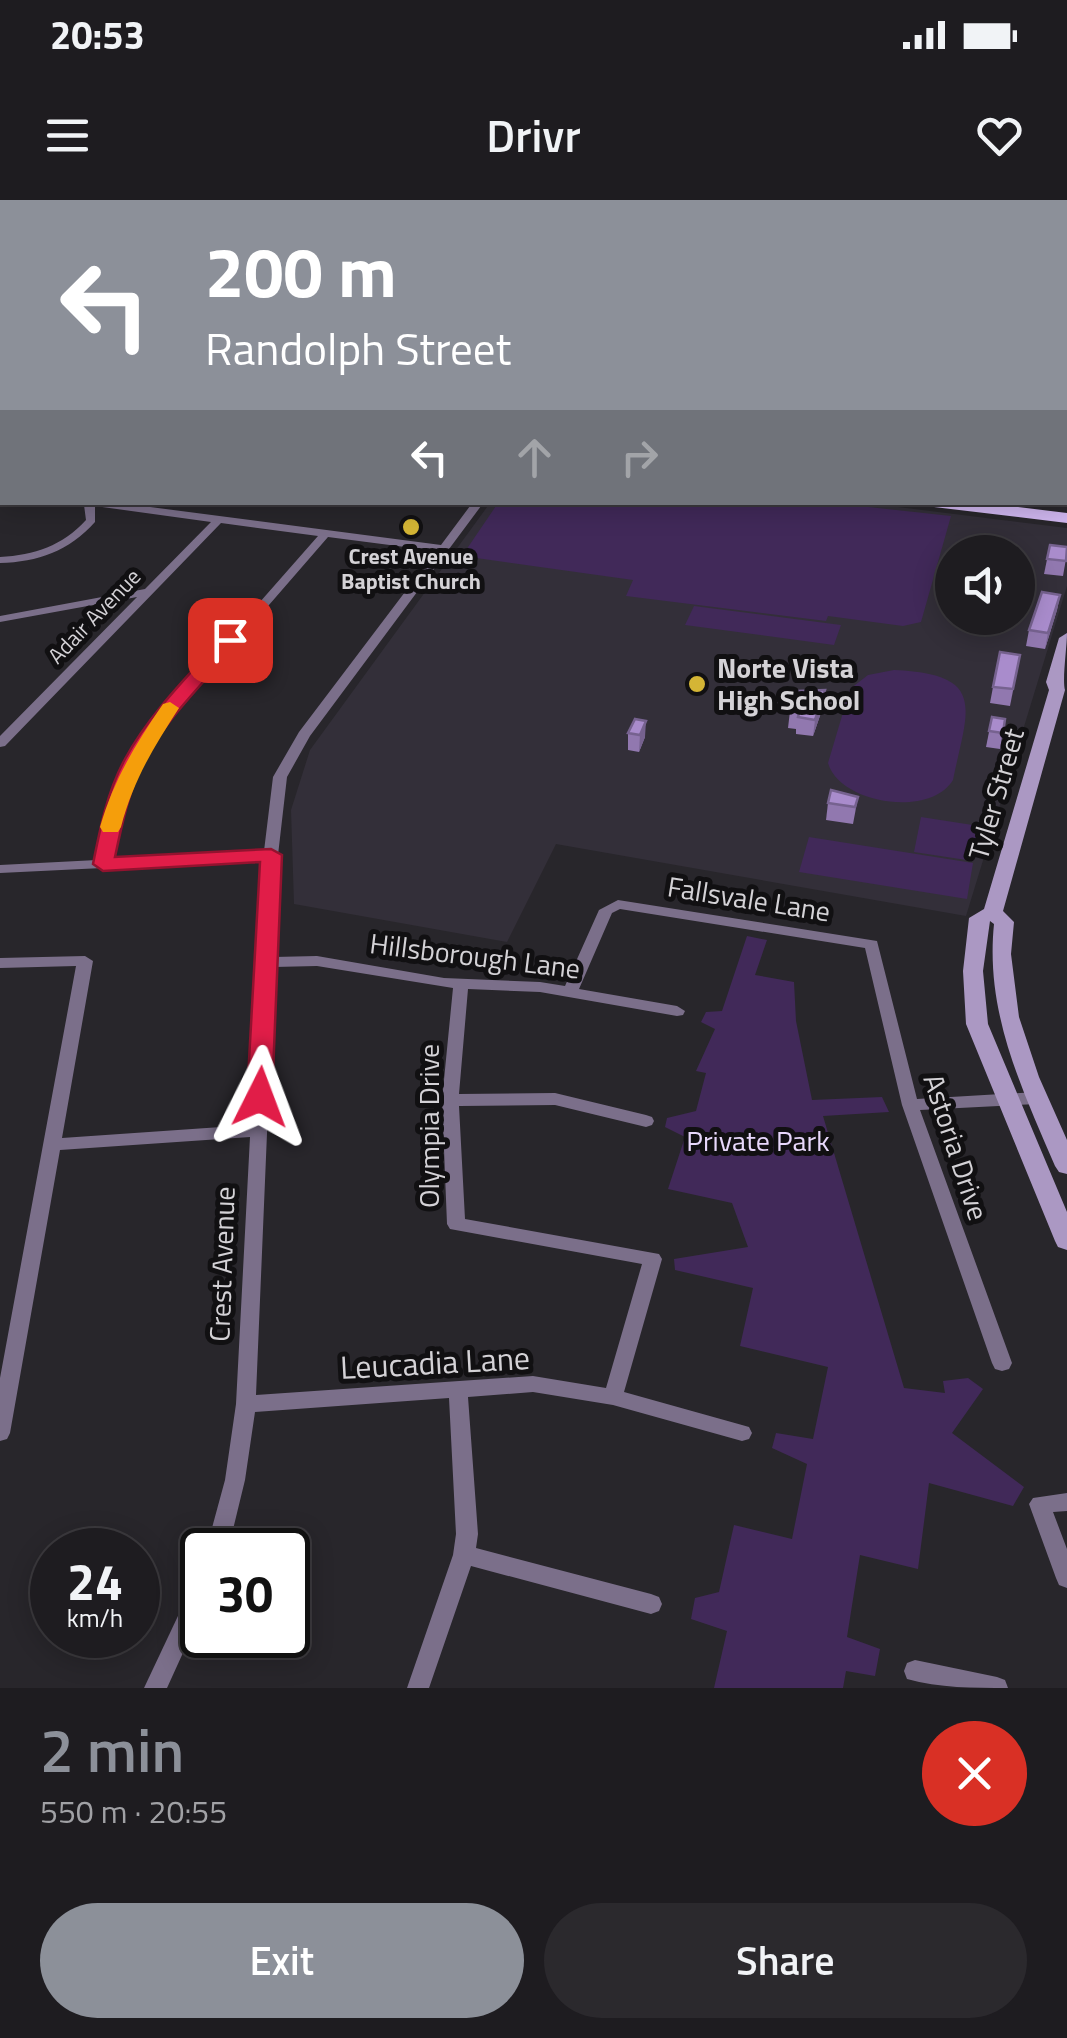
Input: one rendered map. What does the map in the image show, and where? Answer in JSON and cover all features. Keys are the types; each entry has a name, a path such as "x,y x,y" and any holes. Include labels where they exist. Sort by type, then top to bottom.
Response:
{"main road":[{"path":"959,505 1067,518"},
{"name":"Tyler Street","path":"994,913 1062,687 1054,682 1066,643"},
{"name":"Tyler Street","path":"994,913 1004,922 998,957 1000,992 1067,1166"},
{"name":"Tyler Street","path":"994,913 978,918 971,987 977,1024 1067,1240"}],"street":[{"path":"0,560 53,552 77,537 91,520 87,505"},
{"path":"103,505 443,550"},
{"name":"Crest Avenue","path":"223,1528 235,1480 246,1404 276,793 285,766 304,734 477,505"},
{"name":"Adair Avenue","path":"0,743 219,520"},
{"path":"103,864 122,785 150,734 325,534"},
{"path":"0,619 145,592"},
{"path":"0,869 271,855"},
{"name":"Fallsvale Lane","path":"570,992 606,910 618,904 872,944"},
{"name":"Astoria Drive","path":"872,944 910,1105 1002,1363"},
{"name":"Hillsborough Lane","path":"267,962 316,960 460,985 516,985 570,992 677,1012"},
{"path":"0,963 84,961 0,1433"},
{"name":"Olympia Drive","path":"460,985 450,1100 456,1224 653,1259 614,1398"},
{"path":"910,1105 1038,1098"},
{"path":"450,1100 555,1099 646,1121"},
{"path":"50,1146 258,1130"},
{"name":"Leucadia Lane","path":"246,1404 534,1384 614,1398 742,1433"},
{"path":"418,1688 464,1555 467,1534 458,1391"},
{"path":"1067,1502 1040,1504 1067,1578"},
{"path":"464,1555 650,1604"},
{"path":"156,1688 180,1636"},
{"path":"915,1671 998,1688"}],"shaded area":[{"name":"Norte Vista High School","path":"489,505 882,505 1067,528 1067,586 966,916 556,844 507,942 294,904 291,810 310,750"}],"green space":[{"path":"497,505 850,505 951,516 946,535 935,535 935,573 921,622 903,626 828,616 826,621 626,596 633,580 462,556"},
{"path":"694,606 841,625 834,645 685,625"},
{"path":"894,670 945,679 958,688 964,700 966,715 953,780 942,792 925,799 886,801 867,796 836,777 828,763 850,689 868,675"},
{"path":"921,817 979,826 973,861 914,852"},
{"path":"809,837 973,863 967,899 799,872"},
{"name":"Private Park","path":"747,936 767,940 755,975 794,982 796,1021 812,1100 882,1097 889,1112 823,1116 904,1388 945,1393 943,1381 968,1378 983,1389 952,1433 1024,1487 1013,1506 929,1483 918,1569 860,1555 847,1637 880,1649 875,1676 846,1671 843,1688 714,1688 727,1631 691,1619 695,1598 719,1592 734,1525 792,1539 807,1464 772,1448 776,1433 813,1439 828,1367 740,1346 753,1288 675,1270 674,1259 748,1247 732,1203 668,1189 685,1137 665,1127 667,1118 696,1111 706,1073 696,1071 715,1029 701,1022 706,1012 722,1011"}],"building":[{"path":"1050,545 1067,547 1066,561 1047,559"},
{"path":"1042,592 1060,595 1048,633 1035,631 1035,612"},
{"path":"1000,652 1020,655 1013,689 993,687"},
{"path":"825,690 815,720 790,711 797,691"},
{"path":"992,717 1005,719 1003,733 989,731"},
{"path":"635,719 646,721 640,735 628,733"},
{"path":"831,790 858,797 855,807 828,803"}],"slow traffic":[{"path":"111,827 122,785 134,760 170,708"}],"place":[{"name":"Crest Avenue Baptist Church","path":"411,527"},
{"name":"Norte Vista High School","path":"697,684"}],"route":[{"path":"230,640 166,713 134,760 114,810 103,864 271,855 260,1097"}]}
